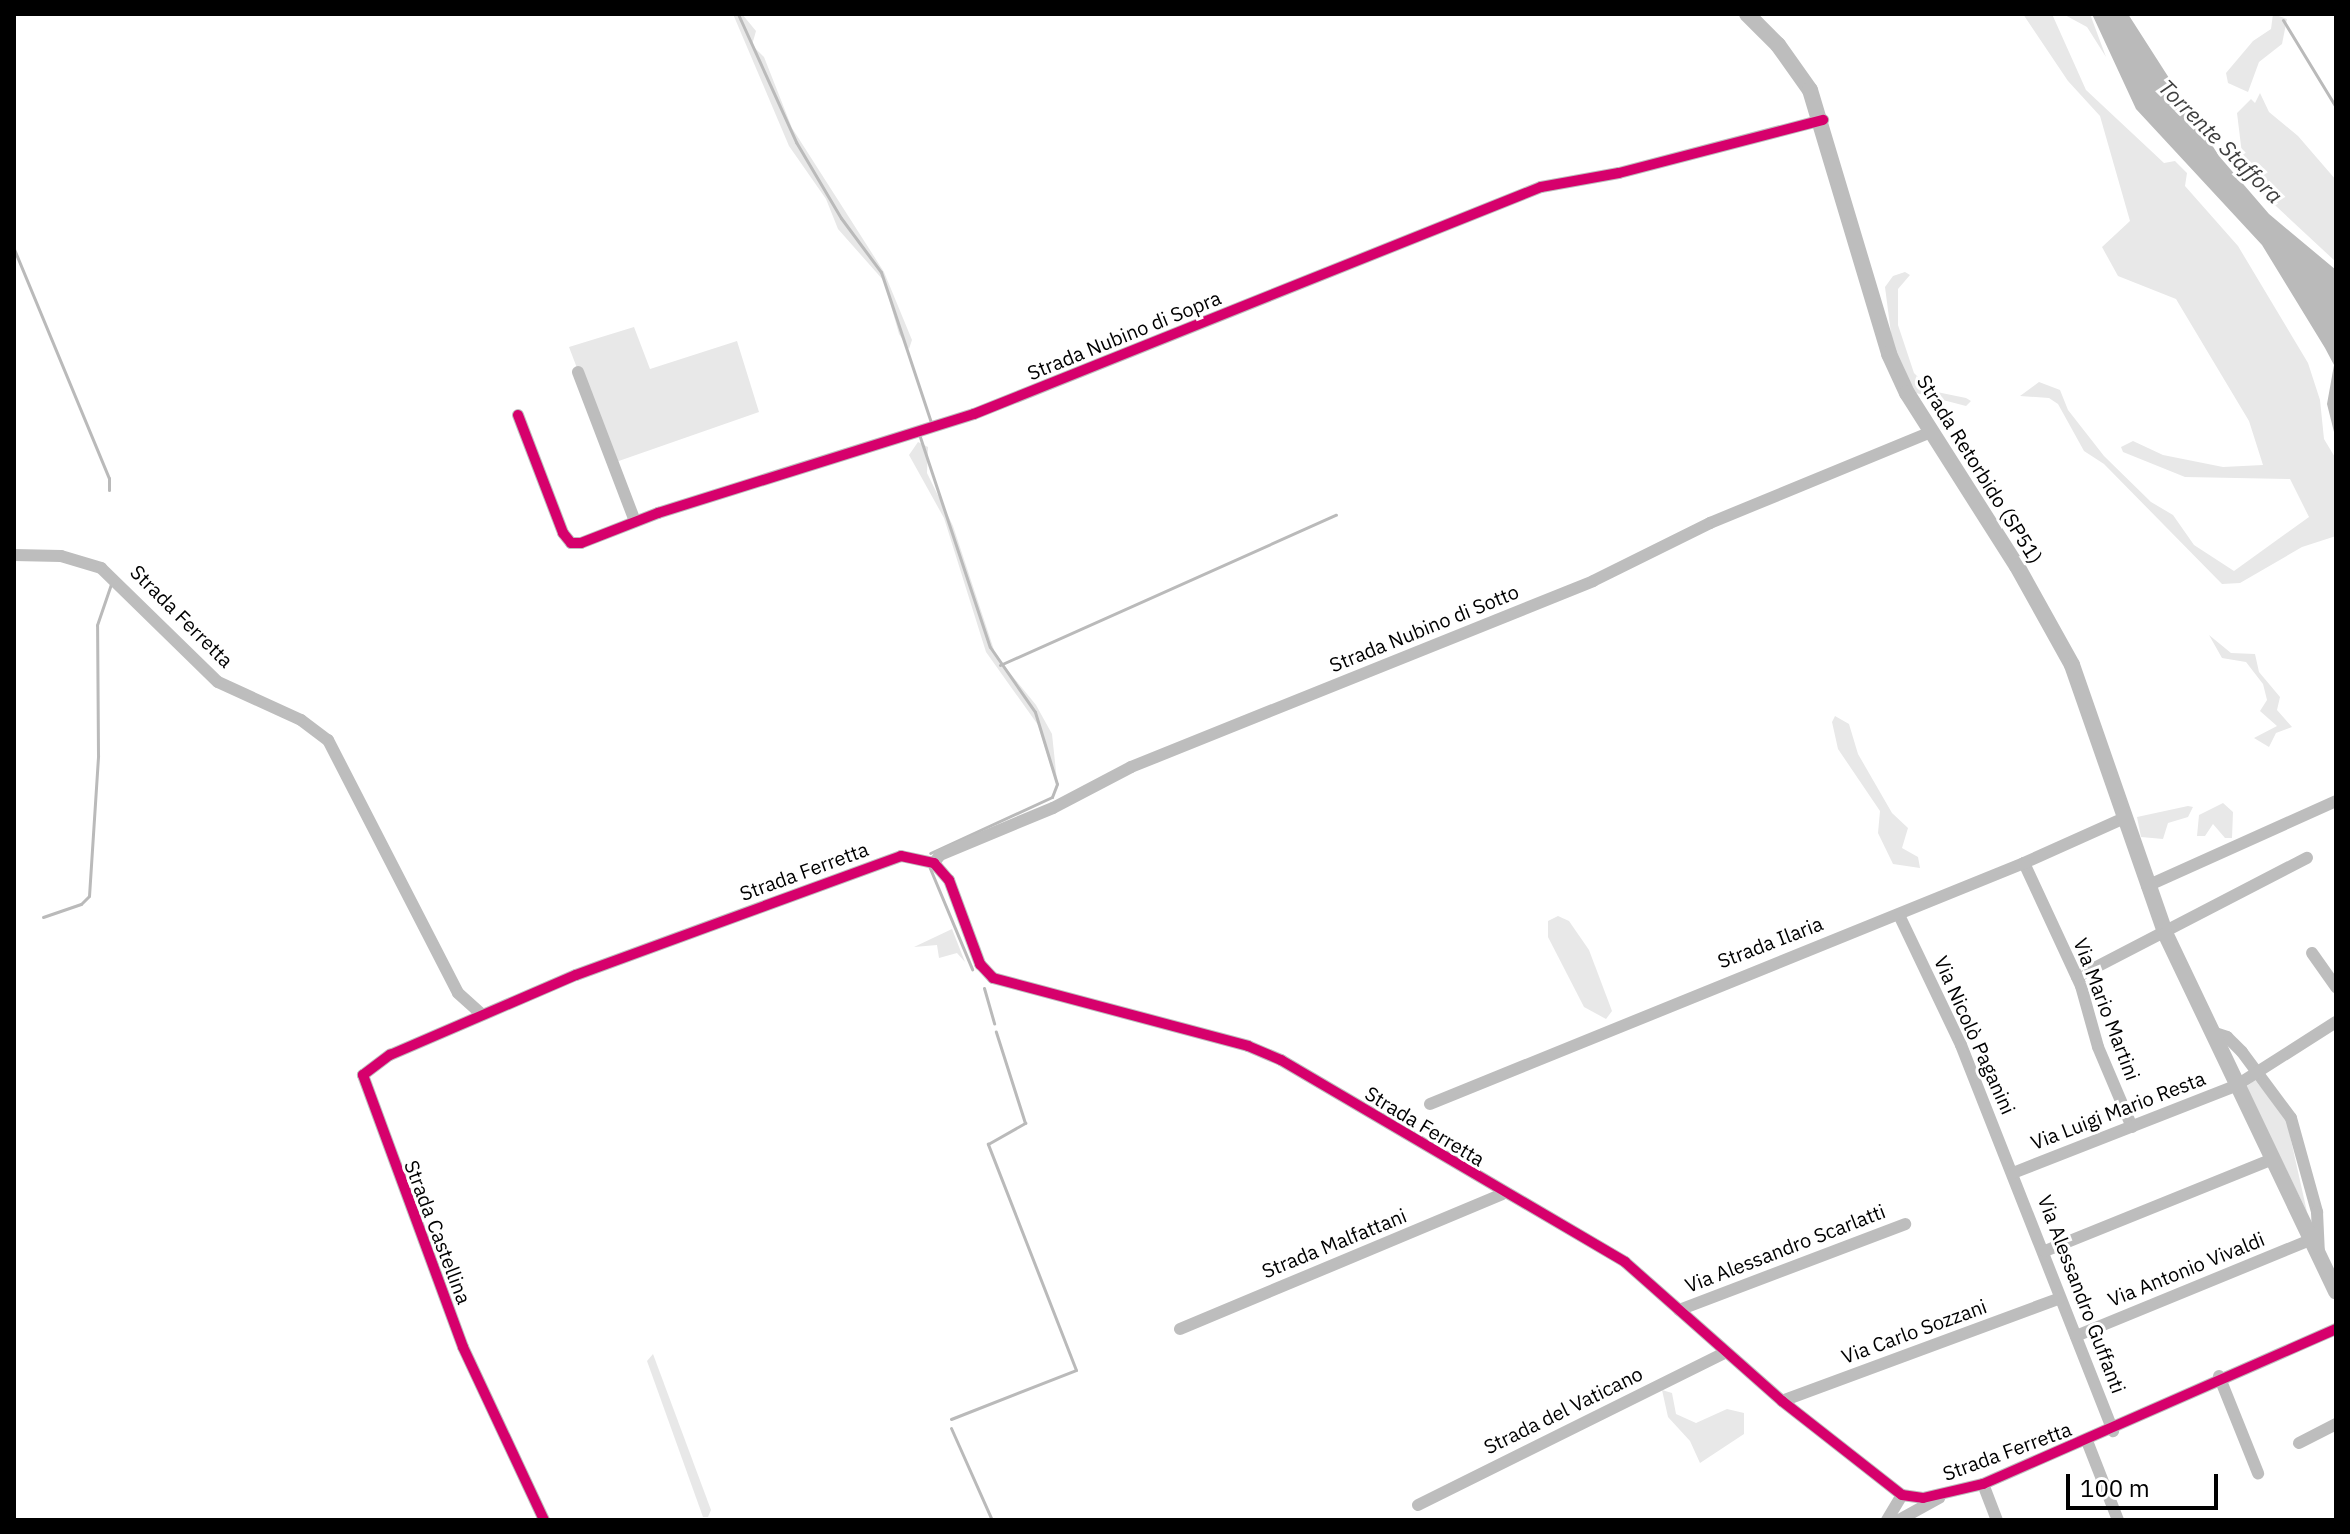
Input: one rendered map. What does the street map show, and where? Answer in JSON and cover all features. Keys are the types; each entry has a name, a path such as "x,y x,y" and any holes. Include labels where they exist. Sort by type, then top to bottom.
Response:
{"street":[{"name":"Strada Retorbido (SP51)","path":"1747,14 1799,72 1823,120 1889,354 1931,432 2017,566 2072,665 2166,935 2335,1285"},
{"name":"Strada Nubino di Sopra","path":"518,415 571,543 939,427 1541,187 1650,165 1823,120"},
{"path":"578,372 635,521"},
{"name":"Strada Nubino di Sotto","path":"934,863 940,855 1053,808 1131,767 1593,581 1710,523 1931,432"},
{"name":"Strada Ferretta","path":"14,555 61,556 101,568 218,682 301,720 328,740 466,1005"},
{"path":"2147,886 2336,801"},
{"name":"Strada Ilaria","path":"1430,1104 1797,951 1899,915 2124,818"},
{"name":"Strada Ferretta","path":"481,1014 901,856 934,863 949,880 980,964 993,978 1270,1056 1502,1194 1625,1262 1782,1401 1902,1495 1947,1493 1983,1484 2113,1431 2219,1376 2336,1329"},
{"path":"2077,977 2166,935 2307,858"},
{"name":"Via Mario Martini","path":"2024,863 2077,977 2098,1047 2132,1127"},
{"name":"Via Nicolò Paganini","path":"1899,915 2013,1173"},
{"path":"2312,953 2336,987"},
{"path":"459,1025 466,1005 481,1014"},
{"name":"Strada Castellina","path":"481,1014 373,1065 363,1075 366,1094 480,1388 544,1520"},
{"name":"Via Luigi Mario Resta","path":"2013,1173 2237,1085 2336,1022"},
{"path":"2212,1032 2227,1037 2259,1073 2300,1138 2317,1212 2315,1246"},
{"path":"2045,1251 2274,1161"},
{"name":"Via Alessandro Guffanti","path":"2013,1173 2113,1431"},
{"name":"Strada Malfattani","path":"1180,1329 1502,1194"},
{"name":"Via Alessandro Scarlatti","path":"1679,1310 1905,1224"},
{"name":"Via Antonio Vivaldi","path":"2076,1336 2315,1246"},
{"name":"Via Carlo Sozzani","path":"1782,1401 2060,1298"},
{"name":"Strada del Vaticano","path":"1418,1505 1726,1352"},
{"path":"2219,1376 2258,1473"},
{"path":"2299,1443 2336,1424"},
{"path":"2087,1441 2118,1520"},
{"path":"1983,1484 1997,1520"},
{"path":"1899,1520 1947,1493"},
{"path":"1887,1520 1902,1495"}],"shaded area":[{"path":"733,14 742,14 756,31 752,45 764,57 792,128 884,272 912,340 909,349 899,334 884,281 838,229 826,199 789,146"},
{"path":"2023,14 2052,14 2086,90 2164,163 2175,161 2187,173 2185,186 2238,246 2308,363 2320,400 2324,439 2336,459 2336,536 2302,547 2240,583 2222,584 2104,464 2084,451 2058,404 2049,398 2020,396 2039,382 2060,390 2068,410 2104,456 2151,502 2173,515 2194,545 2234,571 2309,517 2290,479 2185,477 2123,452 2121,447 2133,441 2163,455 2223,467 2263,465 2249,421 2176,299 2118,276 2102,247 2130,221 2100,116 2068,81"},
{"path":"2063,14 2090,14 2106,57 2087,27"},
{"path":"2092,14 2128,14 2219,156 2269,214 2336,270 2336,440 2327,404 2334,365 2325,348 2262,245 2136,109"},
{"path":"2273,14 2287,19 2282,44 2259,62 2248,92 2228,83 2226,73 2253,41 2271,29"},
{"path":"2260,93 2269,112 2298,136 2336,180 2336,262 2262,193 2242,154 2237,113 2251,99 2255,103"},
{"path":"1905,272 1910,275 1898,289 1898,325 1914,373 1932,391 1971,401 1966,406 1916,393 1893,349 1885,287 1893,276"},
{"path":"634,327 650,369 737,341 759,412 613,463 569,347"},
{"path":"918,442 928,447 927,473 953,526 996,656 1036,705 1052,734 1058,790 1038,725 986,652 944,518 909,455"},
{"path":"2209,635 2231,653 2255,654 2259,672 2280,697 2277,710 2292,727 2276,733 2269,747 2254,738 2277,726 2260,711 2267,700 2263,684 2246,662 2222,658"},
{"path":"1835,716 1849,724 1858,754 1892,813 1908,828 1902,848 1918,857 1920,868 1893,864 1878,833 1880,811 1838,749 1832,722"},
{"path":"2223,803 2233,812 2232,838 2225,838 2213,824 2205,836 2197,836 2199,815"},
{"path":"2193,807 2188,817 2168,823 2163,839 2141,837 2137,817"},
{"path":"1558,916 1569,921 1589,950 1612,1011 1606,1019 1584,1007 1548,937 1548,921"},
{"path":"952,929 965,962 957,953 939,958 937,945 914,947"},
{"path":"2255,1080 2286,1118 2307,1212 2246,1087"},
{"path":"653,1354 711,1510 708,1517 703,1517 647,1361"},
{"path":"1662,1390 1672,1393 1676,1414 1696,1423 1727,1409 1744,1413 1744,1434 1700,1463 1690,1441 1668,1417"}],"waterway":[{"path":"738,14 796,142 841,218 881,272 931,422"},
{"path":"2283,20 2336,107"},
{"path":"14,249 109,478 109,490"},
{"path":"920,437 990,647 1035,712 1057,784 1052,797 930,853"},
{"path":"1000,665 1336,515"},
{"path":"43,917 81,904 89,896 98,755 97,625 111,584"},
{"path":"929,866 972,969"},
{"path":"984,988 994,1024"},
{"path":"951,1419 1076,1370 988,1144 1025,1123 996,1032"},
{"path":"951,1428 992,1520"}],"cycle path":[{"path":"518,415 563,533 571,543 581,543 658,513 974,414 1541,187 1619,173 1823,120"},
{"path":"544,1520 463,1347 363,1075 390,1055 576,975 901,856 934,863 949,880 980,964 993,978 1248,1046 1281,1060 1625,1262 1782,1401 1902,1495 1923,1498 1983,1484 2336,1329"}],"water label":[{"name":"Torrente Staffora","path":"2221,141"}]}
